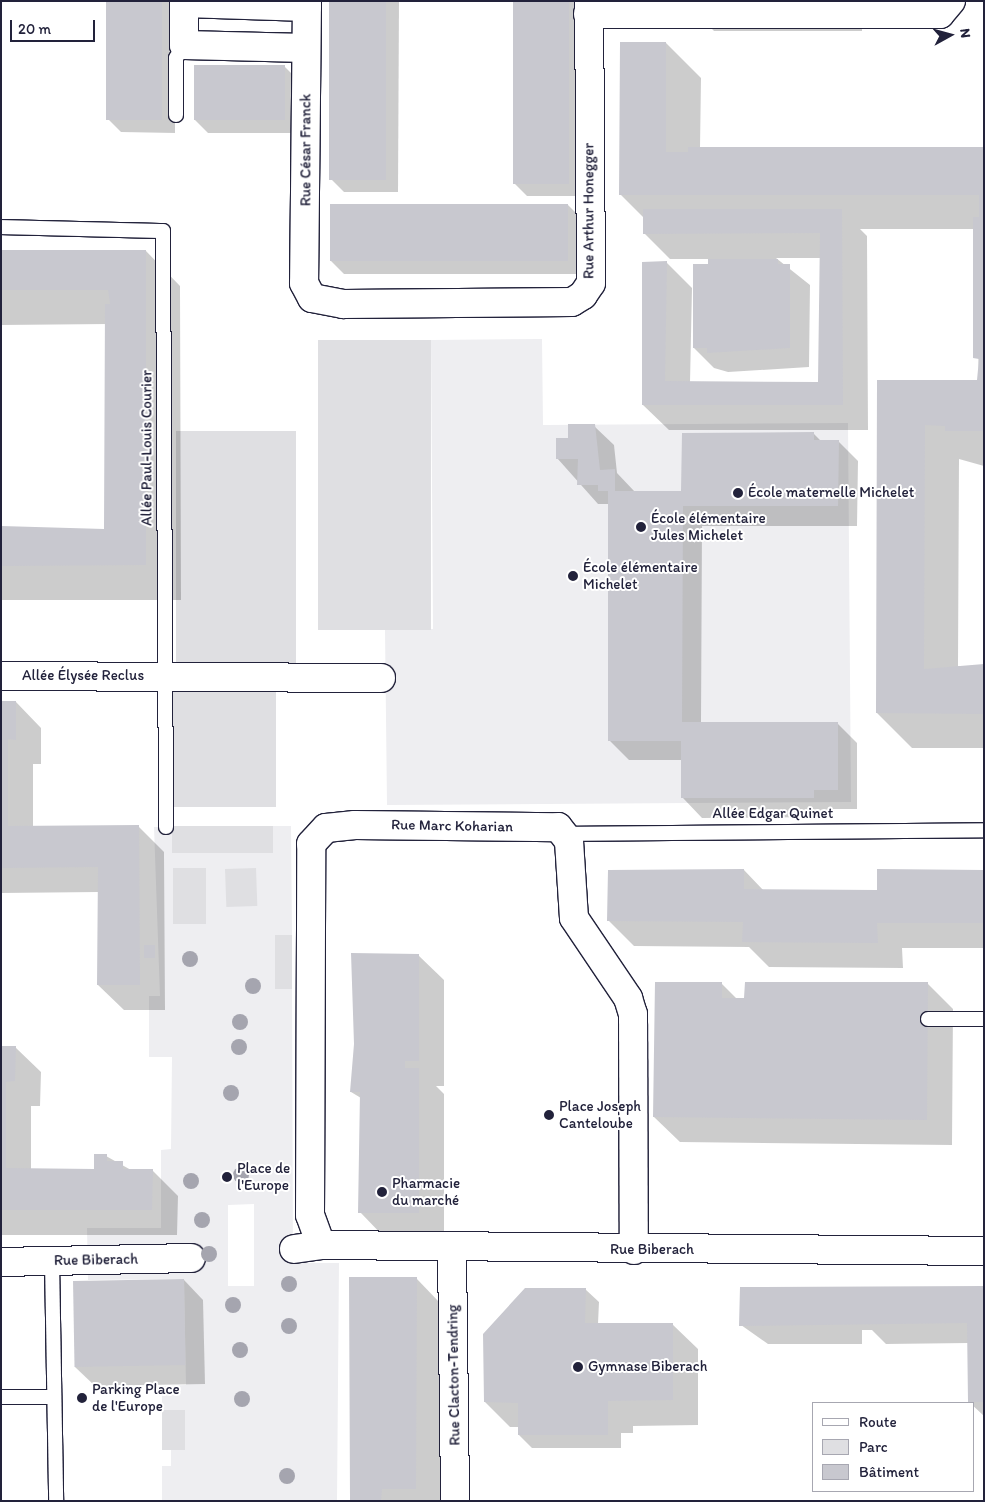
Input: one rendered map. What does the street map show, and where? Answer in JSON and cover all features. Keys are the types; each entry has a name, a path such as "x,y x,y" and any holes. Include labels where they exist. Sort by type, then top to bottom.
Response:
{"street":[{"path":"589,8 940,14 950,1"},
{"path":"306,48 184,45 184,3 307,4"},
{"name":"Rue César Franck","path":"307,4 304,283 312,298"},
{"name":"Rue Arthur Honegger","path":"312,298 362,304 572,302 583,296 591,283 589,8"},
{"name":"Allée Élysée Reclus","path":"1,676 381,678"},
{"name":"Rue Marc Koharian","path":"320,1245 310,1216 311,844 326,828 355,825 558,827 563,834"},
{"path":"563,834 569,841 574,918 628,998 633,1014 634,1250"},
{"name":"Rue Biberach","path":"294,1250 320,1245 452,1250 981,1248"},
{"name":"Rue Clacton-Tendring","path":"452,1250 456,1501"},
{"name":"Rue Biberach","path":"1,1262 191,1258"}],"lane":[{"path":"176,114 176,58 184,45"},
{"name":"Allée Paul-Louis Courier","path":"1,228 163,231 166,827"},
{"name":"Allée Edgar Quinet","path":"563,834 984,830"},
{"path":"928,1019 984,1018"},
{"path":"52,1261 56,1501"},
{"path":"1,1398 54,1397"}],"shaded area":[{"name":"École élémentaire Jules Michelet","path":"542,339 543,425 848,423 851,802 387,805 385,630 433,629 431,340"},
{"name":"Place de l'Europe","path":"273,826 291,826 292,935 275,935 276,989 292,988 293,1263 339,1263 337,1501 162,1501 162,1466 171,1466 171,1450 184,1449 184,1410 162,1410 162,1386 186,1385 184,1279 88,1280 87,1228 161,1228 161,1150 171,1149 172,1057 149,1057 149,996 160,996 154,827 172,827 172,853 273,853","holes":["254,1204 254,1286 228,1286 228,1205"]}],"green space":[{"path":"318,340 431,340 431,630 318,630"},
{"path":"176,431 296,431 296,665 176,665"},
{"path":"173,688 276,688 276,807 173,807"},
{"path":"172,826 273,826 273,853 172,853"},
{"path":"173,868 206,868 206,924 173,924"},
{"path":"256,868 257,906 226,907 225,869"},
{"path":"275,935 292,935 292,989 275,989"},
{"path":"162,1410 185,1410 185,1450 162,1450"}],"building":[{"path":"106,1 162,1 162,120 106,120"},
{"path":"329,1 386,1 386,180 329,180"},
{"path":"513,1 569,1 569,184 513,184"},
{"path":"620,42 666,42 666,152 688,152 688,147 984,147 984,431 945,431 945,426 925,425 924,669 984,664 984,714 876,713 877,380 977,380 979,359 973,358 973,217 979,217 979,195 619,195"},
{"path":"194,65 285,65 285,120 194,120"},
{"path":"330,204 568,204 568,261 330,261"},
{"path":"643,209 842,209 843,405 642,405 642,262 667,261 665,381 818,382 820,233 643,234"},
{"path":"1,250 146,250 146,565 1,566 1,526 104,529 105,304 110,304 108,290 1,290"},
{"path":"708,259 778,259 778,264 790,264 790,348 707,353 707,348 693,348 693,264 708,264"},
{"path":"568,424 595,424 600,470 615,469 615,491 681,491 682,433 814,432 814,440 839,440 838,506 683,506 682,722 838,722 838,790 814,790 814,798 681,798 681,741 608,741 608,491 598,491 598,485 577,485 578,459 556,459 556,438 568,438"},
{"path":"1,701 16,701 16,740 8,739 8,826 139,825 140,985 97,985 98,867 1,868"},
{"path":"744,869 744,889 877,890 877,869 984,870 984,923 877,923 878,943 742,942 743,922 607,921 608,870"},
{"path":"144,945 155,945 155,958 144,958"},
{"path":"351,953 419,954 419,1061 405,1061 405,1068 419,1068 419,1213 358,1213 360,1092 350,1092 354,1044"},
{"path":"655,982 722,982 722,998 744,998 745,982 928,982 927,1120 653,1117"},
{"path":"1,1046 16,1046 15,1081 6,1082 6,1168 94,1169 94,1154 107,1154 107,1161 123,1161 123,1169 153,1169 152,1210 1,1210"},
{"path":"349,1277 417,1277 416,1489 382,1489 381,1501 350,1501"},
{"path":"184,1279 186,1365 75,1367 73,1281"},
{"path":"984,1286 984,1402 968,1402 967,1323 739,1326 740,1287"},
{"name":"Gymnase Biberach","path":"525,1288 586,1288 585,1323 673,1323 673,1400 608,1401 608,1435 518,1435 518,1403 484,1402 483,1334"}],"place":[{"name":"École maternelle Michelet","path":"738,493"},
{"name":"École élémentaire Jules Michelet","path":"641,527"},
{"name":"École élémentaire Michelet","path":"573,576"},
{"name":"Place Joseph Canteloube","path":"549,1115"},
{"name":"Place de l'Europe","path":"227,1177"},
{"name":"Pharmacie du marché","path":"382,1192"},
{"name":"Gymnase Biberach","path":"578,1367"},
{"name":"Parking Place de l'Europe","path":"82,1398"}]}
